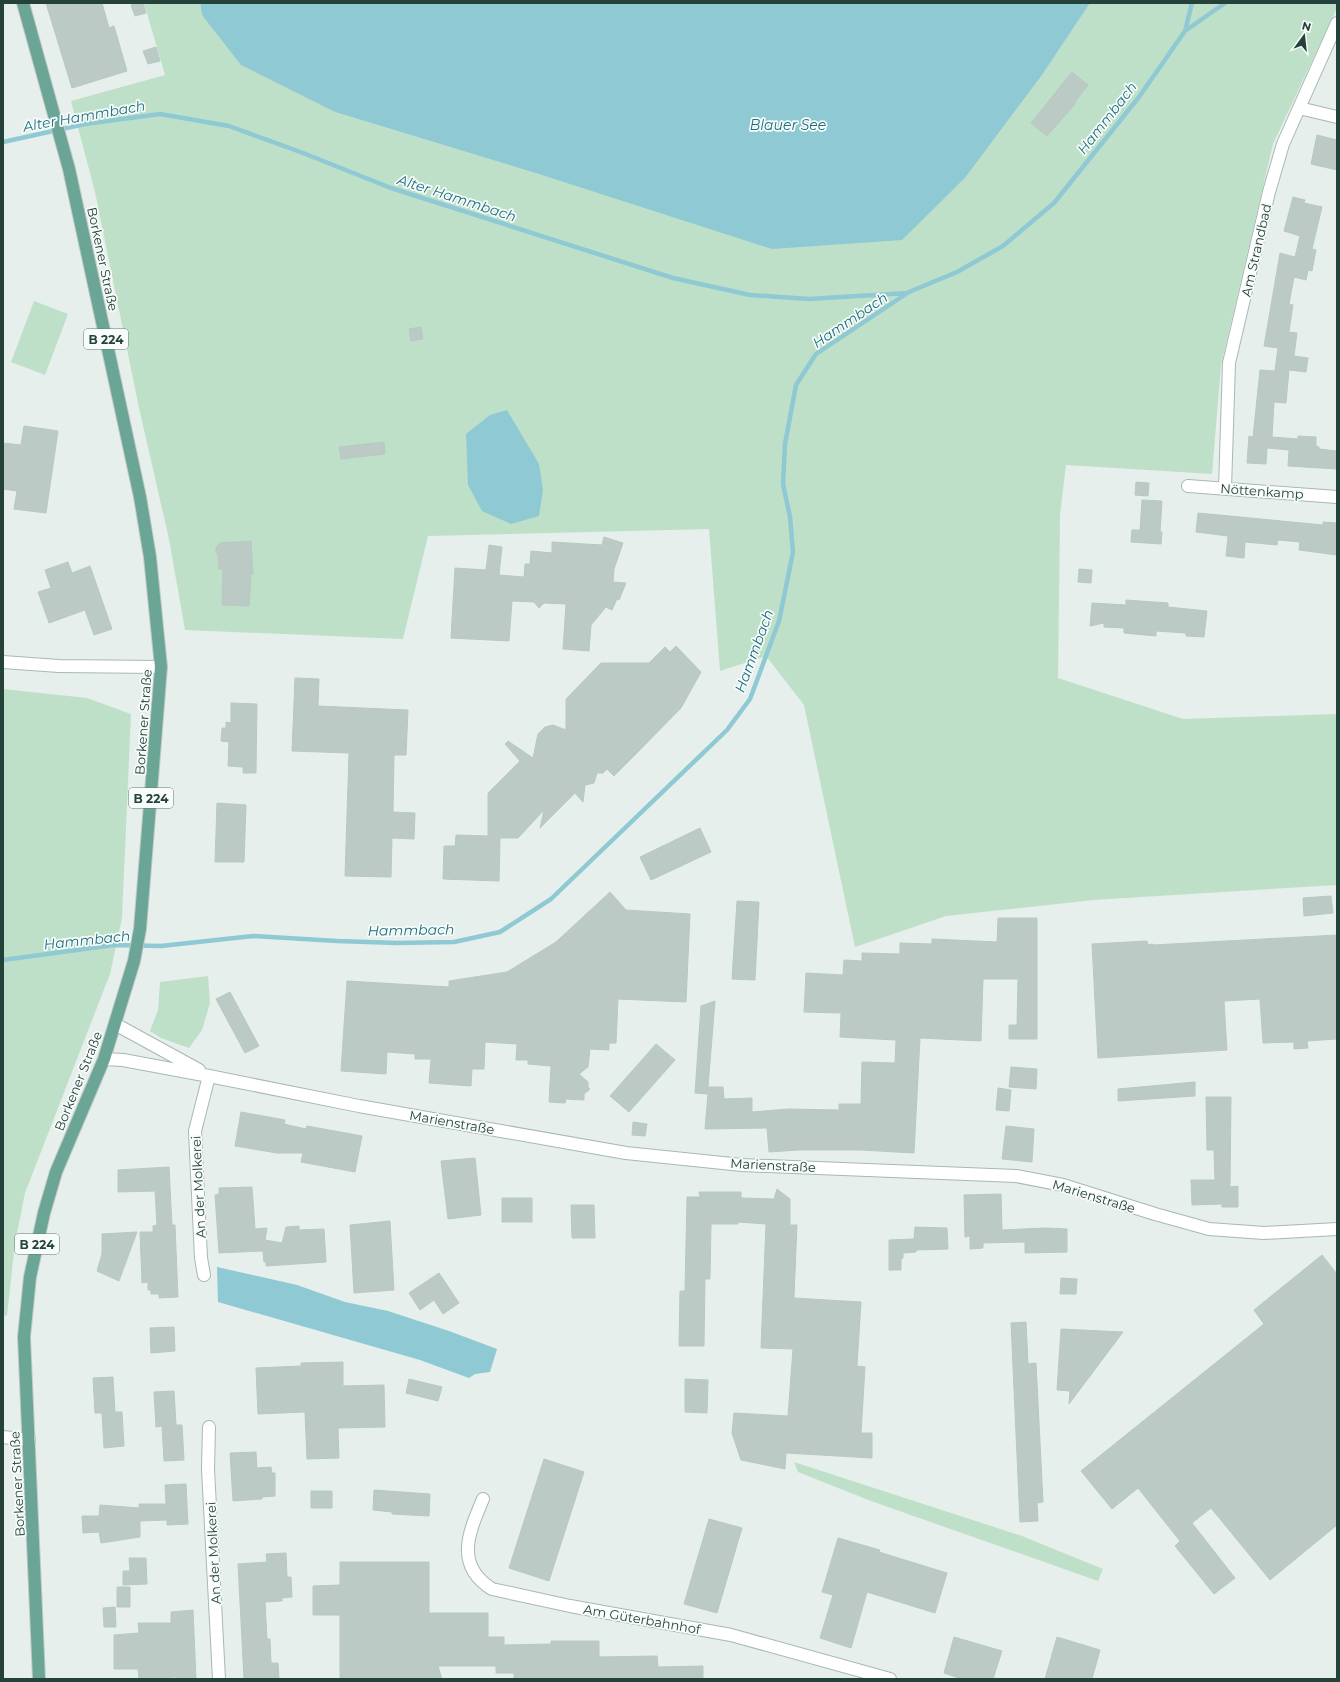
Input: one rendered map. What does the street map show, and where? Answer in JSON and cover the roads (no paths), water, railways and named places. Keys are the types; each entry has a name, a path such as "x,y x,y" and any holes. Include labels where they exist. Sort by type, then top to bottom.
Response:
{"main road":[{"name":"Borkener Straße","path":"23,3 69,169 141,503 150,557 161,667 140,929 134,961 104,1059 56,1172 44,1213 30,1277 24,1337 39,1679"}],"street":[{"name":"Am Strandbad","path":"1225,488 1229,363 1269,192 1283,144 1337,24"},
{"path":"1299,108 1337,116"},
{"name":"Nöttenkamp","path":"1188,486 1337,497"},
{"path":"3,662 59,666 161,667"},
{"name":"Marienstraße","path":"115,1024 209,1076"},
{"name":"Marienstraße","path":"104,1059 123,1060 359,1106 626,1153 742,1165 1016,1176 1063,1185 1155,1214 1209,1229 1264,1233 1337,1229"},
{"name":"An der Molkerei","path":"204,1275 195,1131 209,1076"},
{"name":"An der Molkerei","path":"209,1427 208,1469 219,1679"},
{"path":"3,1437 29,1440"},
{"name":"Am Güterbahnhof","path":"483,1500 469,1533 468,1547 470,1561 475,1574 482,1582 492,1588 570,1606 731,1635 890,1679"}],"water":[{"name":"Blauer See","path":"200,3 1090,3 1042,75 965,178 902,240 772,249 542,175 335,112 241,65 202,15"},
{"path":"507,410 539,464 543,490 539,516 511,524 482,511 468,485 466,434 490,415"},
{"path":"217,1267 297,1285 345,1302 388,1311 497,1349 490,1372 475,1374 469,1378 420,1360 218,1302"}],"waterway":[{"name":"Hammbach","path":"3,960 114,945 161,946 253,936 397,943 454,942 500,932 551,899 727,730 750,699 779,621 793,552 790,517 783,484 785,444 796,385 816,354 909,292 957,272 1003,246 1054,203 1139,97 1185,31 1192,3"},
{"path":"1185,31 1225,3"},
{"name":"Alter Hammbach","path":"3,142 85,124 160,114 229,126 303,153 391,188 673,278 750,295 809,299 908,293"}]}
